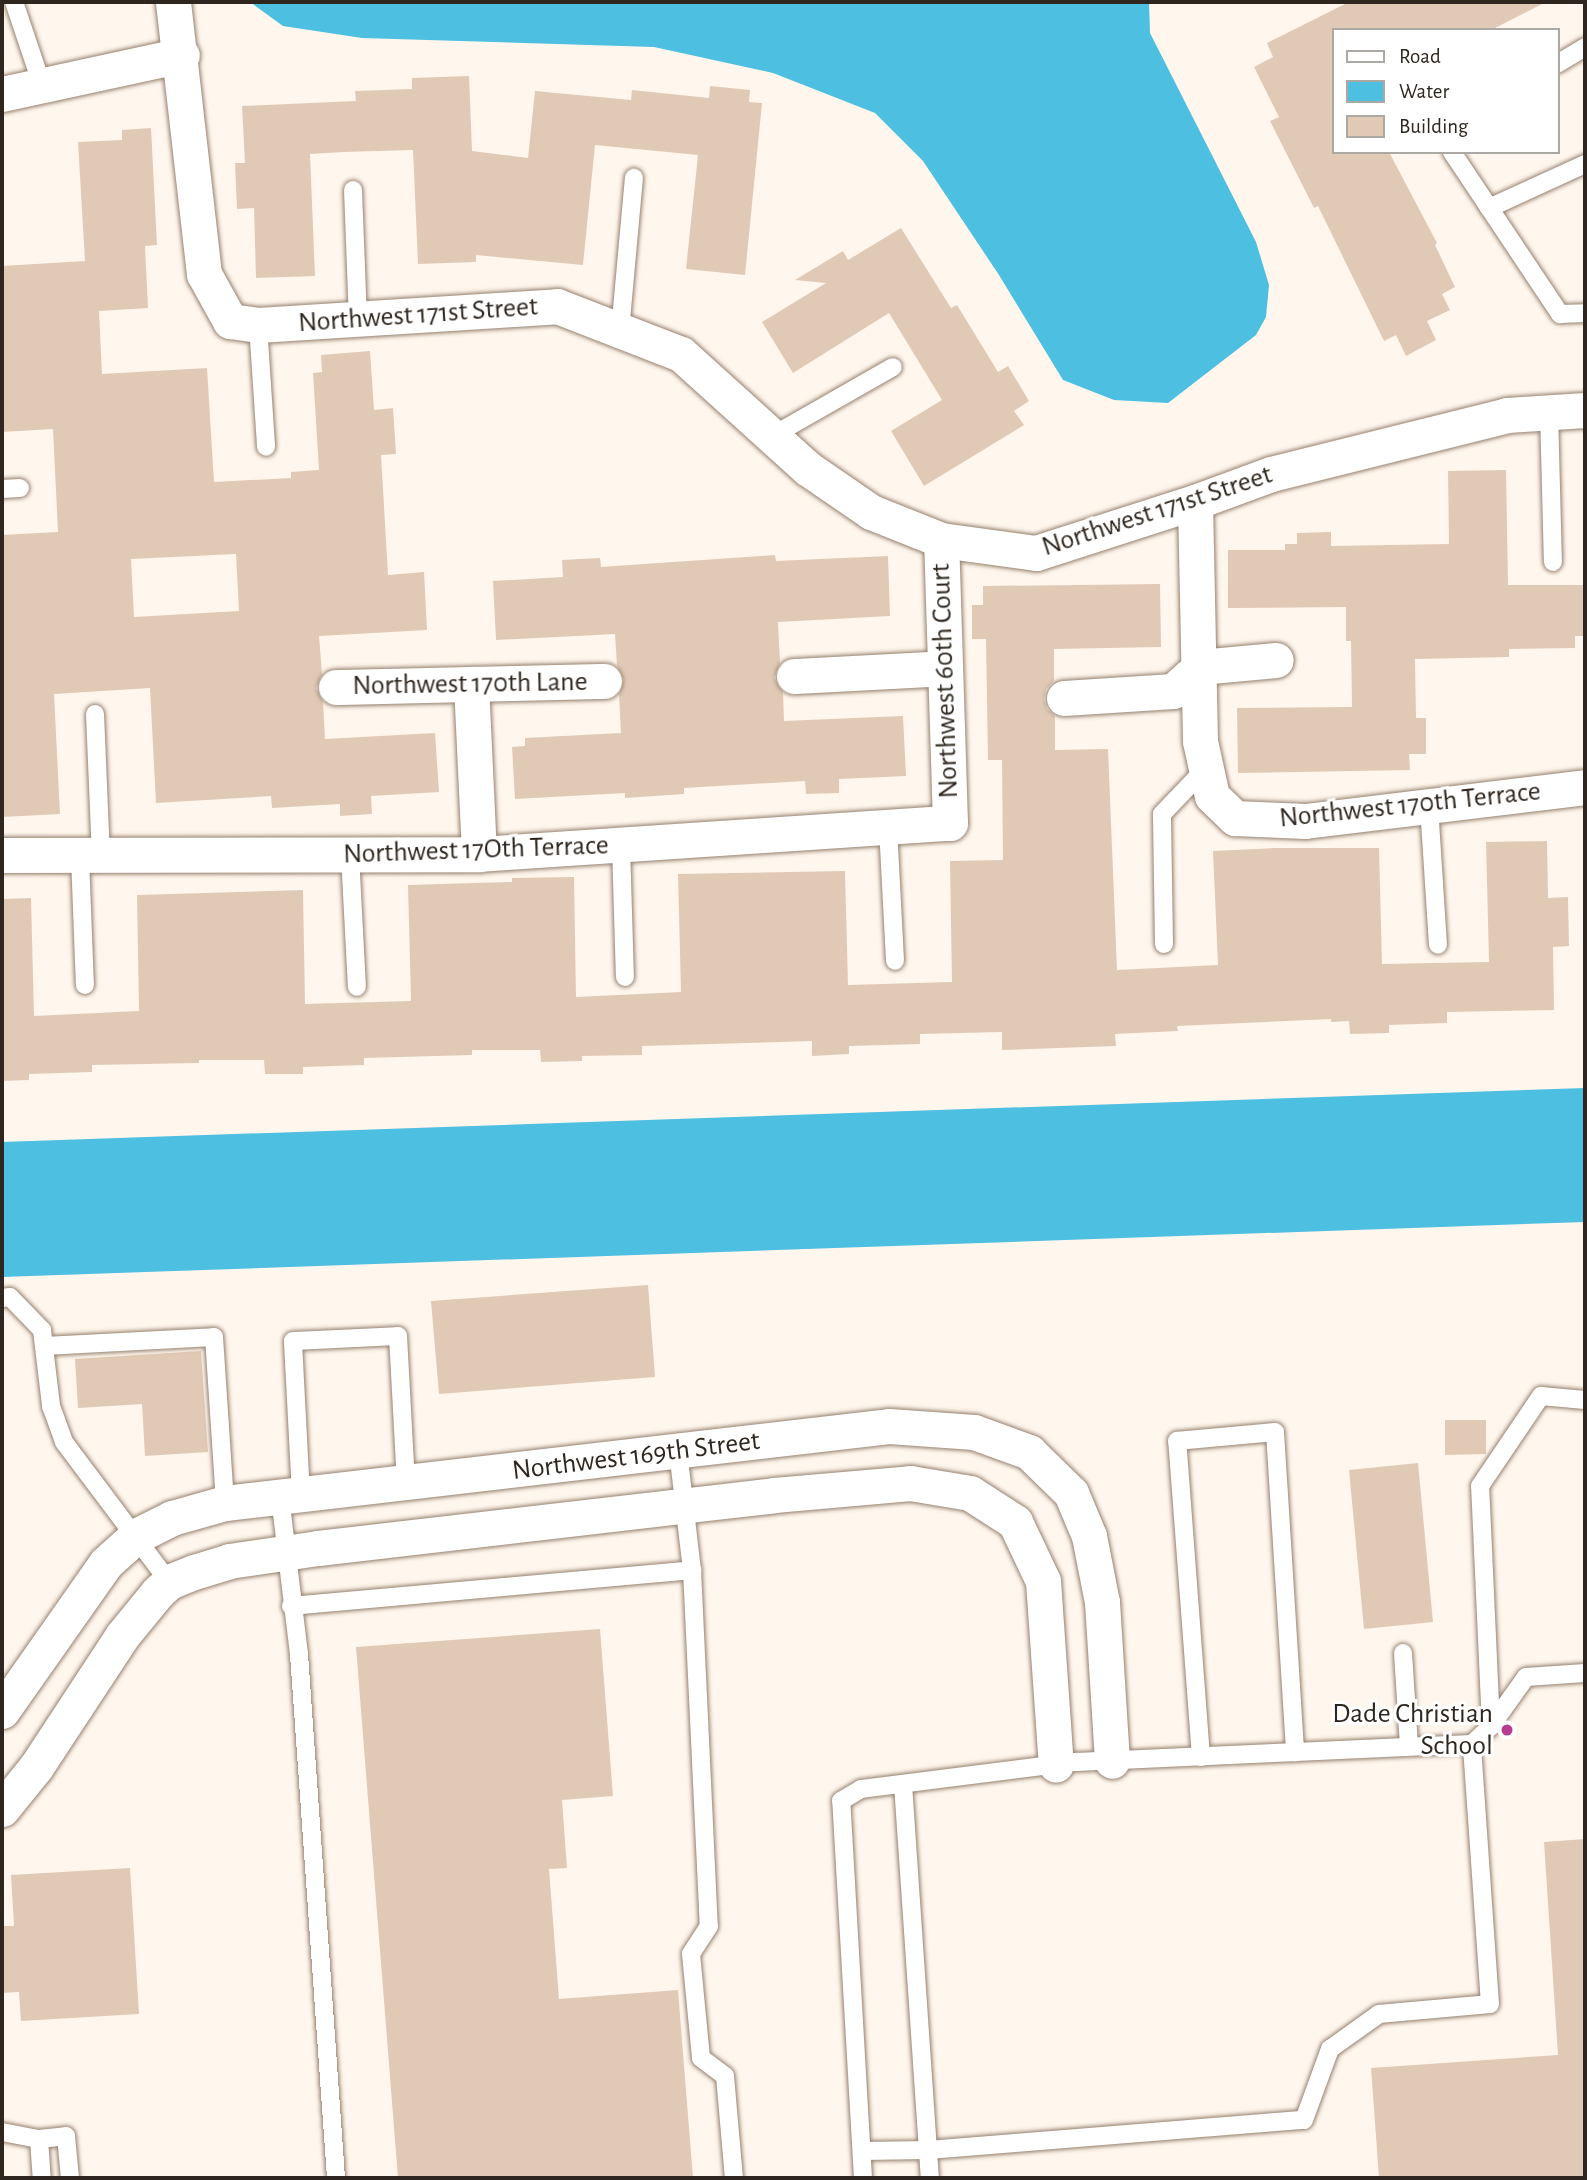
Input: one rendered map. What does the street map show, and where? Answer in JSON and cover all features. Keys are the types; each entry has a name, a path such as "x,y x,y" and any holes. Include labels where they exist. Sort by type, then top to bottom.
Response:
{"street":[{"path":"2,94 182,55 173,2"},
{"name":"Northwest 171st Street","path":"182,55 204,274 230,321 258,325 556,306 681,354 807,468 872,512 941,540 1036,553 1195,502 1270,474 1507,415 1585,410"},
{"path":"1195,502 1200,741 1206,768"},
{"name":"Northwest 60th Court","path":"941,540 950,823"},
{"path":"1064,698 1173,691 1200,667 1276,660"},
{"path":"794,676 945,668"},
{"name":"Northwest 170th Lane","path":"336,687 604,681"},
{"path":"471,684 479,854"},
{"name":"Northwest 170th Terrace","path":"1206,768 1212,796 1235,818 1305,821 1585,787"},
{"name":"Northwest 17Oth Terrace","path":"2,855 90,857 479,854 950,823"},
{"name":"Northwest 169th Street","path":"2,1712 106,1563 136,1536 172,1518 225,1503 889,1426 974,1432 1029,1452 1071,1493 1089,1536 1102,1602 1112,1761"},
{"name":"Northwest 169th Street","path":"2,1809 36,1766 122,1636 169,1582 229,1561 286,1553 774,1495 910,1483 970,1493 1015,1522 1043,1581 1056,1766"}],"lane":[{"path":"15,2 42,85"},
{"path":"1559,63 1585,47"},
{"path":"1453,154 1560,314 1585,313"},
{"path":"1489,208 1585,164"},
{"path":"620,331 634,178"},
{"path":"353,190 358,319"},
{"path":"258,325 266,447"},
{"path":"772,436 893,367"},
{"path":"1549,412 1553,562"},
{"path":"2,489 20,488"},
{"path":"85,985 95,714"},
{"path":"1164,944 1162,814 1206,768"},
{"path":"1429,806 1438,945"},
{"path":"888,827 895,961"},
{"path":"621,845 625,977"},
{"path":"350,855 357,987"},
{"path":"2,1298 10,1297 41,1330 51,1406 64,1442 98,1491 136,1536 169,1582"},
{"path":"336,2178 299,1654 286,1553 291,1496 293,1341 398,1336 406,1482"},
{"path":"44,1346 214,1337 225,1503"},
{"path":"1492,1726 1480,1486 1541,1396 1585,1400"},
{"path":"1201,1757 1177,1441 1275,1432 1295,1752"},
{"path":"678,1451 692,1570 709,1926 691,1954 701,2058 725,2076 734,2178"},
{"path":"291,1606 692,1570"},
{"path":"1403,1653 1409,1746"},
{"path":"863,2178 841,1801 861,1789 1056,1766 1472,1744 1492,1726 1526,1678 1585,1673"},
{"path":"862,2151 928,2150 1304,2120 1330,2049 1379,2014 1490,2004 1472,1744"},
{"path":"903,1784 930,2178"},
{"path":"2,2132 39,2139 66,2136 70,2178"},
{"path":"39,2139 42,2178"}],"water":[{"path":"250,2 1149,2 1150,33 1256,242 1269,285 1266,317 1256,335 1168,403 1114,400 1063,380 999,275 923,161 875,113 773,73 654,47 362,38 283,26"},
{"path":"1585,1088 1585,1222 2,1277 2,1142"}],"building":[{"path":"1349,2 1546,2 1495,28 1332,28 1332,154 1390,154 1437,243 1435,245 1455,287 1442,294 1450,310 1427,321 1436,340 1406,356 1396,335 1384,341 1318,206 1314,208 1270,121 1279,117 1254,67 1273,57 1267,43"},
{"path":"469,76 472,151 528,158 535,91 631,100 632,90 709,98 710,86 750,90 749,102 762,103 745,275 686,269 698,155 595,145 583,265 476,255 476,262 418,264 413,150 343,152 310,154 315,276 256,278 254,208 237,209 235,163 245,163 242,106 356,101 355,91 412,89 412,78"},
{"path":"151,128 157,245 145,246 148,308 99,311 102,374 207,368 214,482 291,478 291,472 319,470 313,373 322,372 321,355 370,351 374,410 393,408 396,454 381,455 388,575 424,572 427,630 319,636 322,674 316,688 323,702 325,739 435,733 439,792 371,796 372,814 340,816 340,804 272,808 271,796 156,803 150,688 54,694 60,814 2,817 2,535 58,532 53,429 2,432 2,266 85,261 78,142 122,140 122,130","holes":["236,554 239,611 134,617 131,559"]},
{"path":"901,228 951,308 957,305 998,372 1008,366 1029,401 1014,411 1024,425 924,486 891,431 942,400 889,313 793,373 762,322 826,283 795,280 843,251 848,260"},
{"path":"1506,470 1508,585 1585,585 1585,636 1575,636 1575,648 1509,649 1509,657 1415,659 1416,718 1426,718 1426,754 1409,754 1410,770 1238,773 1237,708 1352,707 1351,641 1346,641 1346,607 1228,608 1228,550 1285,550 1285,544 1297,544 1297,533 1331,532 1331,546 1449,544 1448,471"},
{"path":"775,555 776,561 888,556 890,616 778,622 780,663 774,678 783,692 784,721 903,716 906,776 839,779 839,793 806,794 805,781 684,788 684,794 625,798 625,793 515,799 512,747 525,746 525,738 621,733 619,694 624,680 617,666 615,634 496,640 493,581 563,577 562,560 600,558 601,567"},
{"path":"1160,584 1161,647 1054,649 1054,681 1046,689 1044,699 1047,709 1055,716 1055,750 1108,749 1117,970 1218,965 1213,851 1275,848 1379,848 1382,964 1489,962 1486,842 1547,841 1548,898 1568,897 1569,946 1553,947 1554,1010 1447,1012 1447,1023 1389,1025 1389,1033 1350,1034 1349,1021 1331,1022 1331,1019 1177,1026 1178,1031 1115,1034 1116,1046 1002,1050 1002,1032 920,1034 920,1044 849,1046 849,1054 812,1056 812,1041 642,1046 642,1055 582,1056 582,1061 541,1062 540,1050 472,1050 472,1055 364,1058 364,1065 303,1067 303,1074 265,1074 264,1060 199,1060 199,1063 92,1065 92,1072 29,1074 29,1080 2,1081 2,899 31,898 34,1016 139,1011 137,895 303,890 305,1004 411,1001 408,885 512,882 512,878 574,877 576,997 681,992 678,874 845,871 848,985 952,982 950,861 1003,860 1002,760 988,760 986,639 972,639 972,605 983,605 983,586"},
{"path":"648,1285 655,1377 439,1394 431,1301"},
{"path":"201,1351 208,1452 145,1456 142,1404 78,1408 75,1359"},
{"path":"1445,1420 1486,1420 1486,1454 1445,1455"},
{"path":"1418,1463 1433,1622 1364,1629 1349,1470"},
{"path":"600,1629 613,1796 562,1800 567,1868 549,1869 559,1999 678,1990 693,2178 398,2178 356,1647"},
{"path":"1585,1839 1585,2177 1379,2178 1371,2068 1558,2055 1544,1842"},
{"path":"130,1868 139,2014 21,2021 19,1992 2,1993 2,1926 14,1926 11,1875"}],"place":[{"name":"Dade Christian School","path":"1507,1730"}]}
